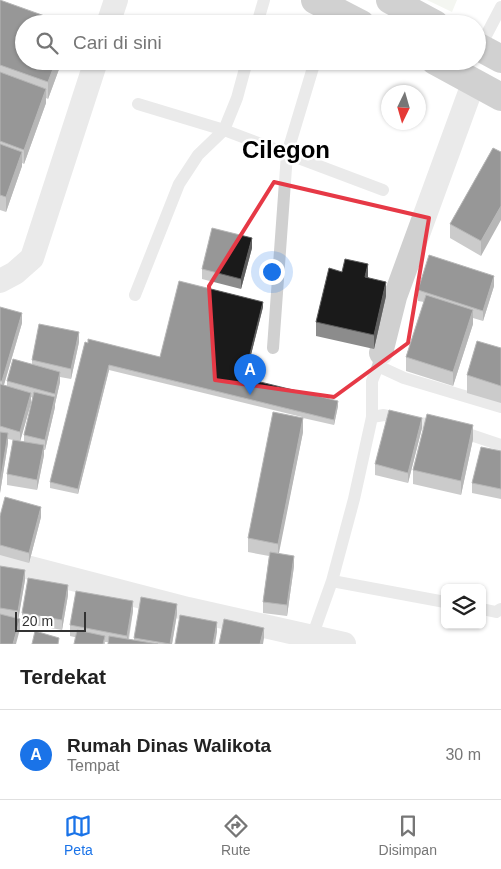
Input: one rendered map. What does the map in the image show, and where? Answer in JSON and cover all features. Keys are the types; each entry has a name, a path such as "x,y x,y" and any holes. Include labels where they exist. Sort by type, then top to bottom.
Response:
{"highway":[{"path":"390,0 418,15"},
{"path":"453,70 501,97"}],"street":[{"path":"111,15 116,0"},
{"path":"0,281 15,273 32,258 93,70"},
{"path":"379,360 395,297 474,81"},
{"path":"0,560 188,609 344,644"}],"lane":[{"path":"260,15 264,0"},
{"path":"486,51 501,7"},
{"path":"135,295 180,184 198,156 224,130 237,98 245,70"},
{"path":"273,348 287,154 312,70"},
{"path":"138,104 224,130 383,190"},
{"path":"312,637 332,581 354,499 372,417 372,381 379,360 404,378 501,406"},
{"path":"372,417 384,415 459,430 501,445"},
{"path":"332,581 441,601"},
{"path":"486,610 496,612 501,609"}],"highlighted area":[{"path":"274,182 429,218 408,343 334,397 215,380 209,286"}],"shaded area":[{"path":"427,0 457,0 452,12"}],"building":[{"path":"0,0 42,15 15,15 15,70 53,70 48,82 0,65"},
{"path":"0,72 46,89 24,150 0,141"},
{"path":"0,144 22,152 6,197 0,195"},
{"path":"493,148 501,152 501,206 481,241 450,224"},
{"path":"212,228 252,238 241,279 202,269"},
{"path":"429,255 494,276 483,311 418,290"},
{"path":"345,259 368,264 365,277 386,282 374,335 316,322 329,268 342,272"},
{"path":"179,281 263,302 244,378 338,401 334,420 109,365 78,489 50,482 85,342 88,343 88,339 160,357"},
{"path":"426,295 473,310 453,372 406,357"},
{"path":"0,307 22,313 2,381 0,381"},
{"path":"39,324 79,332 71,369 32,360"},
{"path":"477,341 501,348 501,386 467,375"},
{"path":"13,359 60,372 55,394 7,381"},
{"path":"0,384 31,393 20,432 0,426"},
{"path":"34,392 55,397 45,440 24,435"},
{"path":"389,410 422,418 408,473 375,464"},
{"path":"273,412 303,418 278,544 248,538"},
{"path":"427,414 473,425 461,481 413,470"},
{"path":"0,432 8,433 0,483"},
{"path":"13,440 44,445 37,480 7,474"},
{"path":"481,447 501,451 501,489 472,483"},
{"path":"5,497 41,507 29,553 0,545 0,516"},
{"path":"270,552 294,556 287,605 263,602"},
{"path":"0,566 25,570 18,611 0,608"},
{"path":"28,578 68,585 62,620 22,613"},
{"path":"76,591 133,601 127,636 70,625"},
{"path":"141,597 177,604 170,644 134,638"},
{"path":"0,614 20,619 13,644 0,644"},
{"path":"180,615 217,622 213,644 175,644"},
{"path":"224,619 264,628 260,644 219,644"},
{"path":"77,630 105,636 103,644 74,644"},
{"path":"35,631 59,638 58,644 32,644"},
{"path":"109,636 158,644 108,644"}],"place":[{"name":"Rumah Dinas Walikota","path":"250,395"}],"district":[{"name":"Cilegon","path":"286,149"}]}
